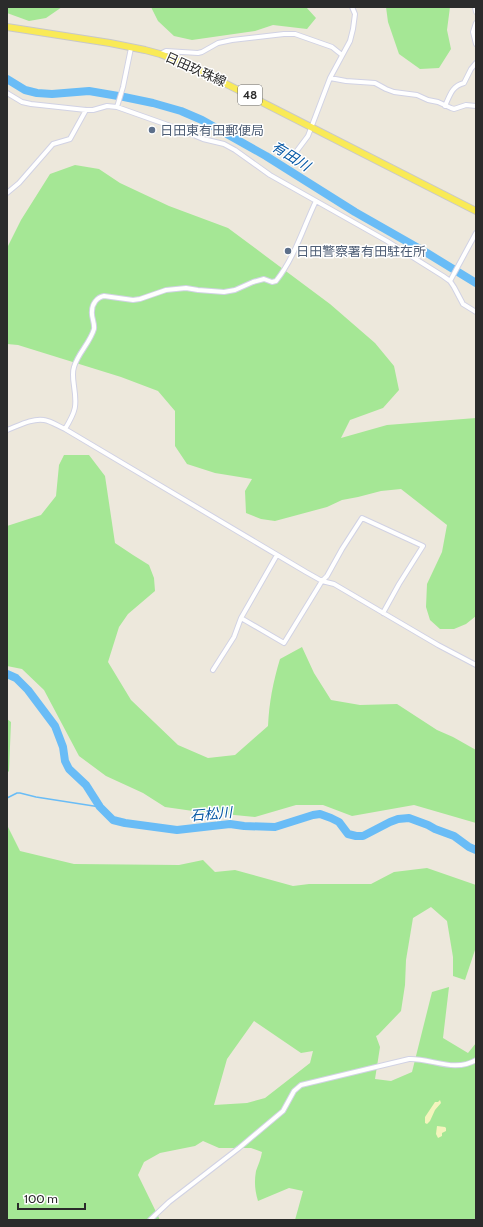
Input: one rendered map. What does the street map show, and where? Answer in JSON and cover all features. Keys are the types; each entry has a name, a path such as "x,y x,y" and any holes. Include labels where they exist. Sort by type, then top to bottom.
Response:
{"main road":[{"name":"日田玖珠線","path":"7,27 160,54 203,71 476,211"}],"street":[{"path":"296,152 308,136 330,78 348,46 353,30 355,14 352,7"},
{"path":"475,7 476,12"},
{"path":"476,23 473,32 476,44"},
{"path":"160,54 166,52 198,53 218,43 232,40 295,34 332,47 342,55"},
{"path":"117,107 131,48"},
{"path":"445,106 453,89 458,84 464,83 471,69 476,63"},
{"path":"330,78 346,81 375,83 394,92 417,95 454,109 466,105 476,106"},
{"path":"7,93 22,102 31,104 86,110 93,110 107,106 117,107 179,129 203,140 224,144 270,175 386,241 450,281 463,304 476,312"},
{"path":"7,192 19,183 53,144 70,140 86,110"},
{"path":"65,429 74,414 75,408 74,368 76,361 86,345 94,327 91,312 100,297 116,296 133,300 166,290 186,288 224,292 235,290 264,279 272,282 276,281 300,241 301,235 316,201"},
{"path":"450,281 476,234"},
{"path":"7,430 32,421 43,420 65,429 322,581 334,584 454,654 476,665"},
{"path":"241,618 284,643 362,518 423,546 383,613"},
{"path":"213,670 234,637 241,618 277,555"},
{"path":"150,1220 169,1202 239,1148 283,1111 294,1091 301,1086 409,1059 417,1058 437,1064 454,1065 465,1065 476,1060"}],"green space":[{"path":"7,7 62,7 46,18 29,21 7,13"},
{"path":"151,7 306,7 316,18 307,29 273,25 255,31 192,40 174,36 158,21"},
{"path":"386,7 450,7 447,30 451,49 439,68 420,69 399,54 388,22"},
{"path":"75,165 99,169 120,183 169,206 228,228 330,304 375,343 394,366 399,390 383,408 350,420 341,438 387,425 476,418 476,616 466,624 454,629 440,629 430,620 426,607 427,584 442,552 447,525 401,489 381,491 342,500 327,507 275,521 261,519 246,513 245,491 252,479 215,473 187,464 175,446 175,411 158,391 121,377 18,345 7,344 7,248 21,220 50,174"},
{"path":"64,455 89,455 105,476 115,543 149,565 154,578 155,591 128,614 119,627 108,662 131,700 178,745 208,758 235,755 268,726 272,692 280,659 302,647 314,673 331,700 360,705 397,704 437,730 476,750 476,823 414,805 352,816 323,805 296,805 255,817 165,807 143,793 106,776 79,756 44,690 22,669 7,666 7,526 41,515 56,496 59,465"},
{"path":"7,719 11,722 9,771 7,773"},
{"path":"7,825 20,851 74,864 179,865 203,860 215,872 235,870 293,886 309,884 371,884 394,872 427,868 476,885 476,951 475,950 465,980 453,976 453,957 447,921 431,907 413,918 406,960 405,985 401,1011 376,1036 380,1047 375,1079 391,1081 412,1072 432,992 449,987 443,1038 468,1053 476,1043 476,1220 295,1220 303,1191 289,1188 258,1201 255,1179 262,1152 251,1148 219,1148 203,1141 195,1146 160,1153 144,1162 138,1175 160,1220 7,1220","holes":["254,1021 301,1053 313,1051 310,1063 265,1098 247,1103 214,1105 227,1059"]}],"sand":[{"path":"440,1100 441,1103 435,1110 430,1121 427,1124 425,1123 425,1117 435,1102"},
{"path":"437,1126 446,1128 446,1131 442,1133 442,1136 438,1138 436,1134"}],"waterway":[{"name":"有田川","path":"7,79 25,90 37,93 52,94 89,91 153,103 181,111 202,120 266,156 355,212 476,283"},
{"name":"石松川","path":"7,674 16,678 28,690 55,726 63,747 65,761 69,769 86,785 100,807 113,820 177,830 230,824 275,827 320,814 339,822 348,834 363,836 390,822 398,819 409,818 454,836 469,847 476,850"},
{"path":"7,798 20,793 100,807"}],"place":[{"name":"日田東有田郵便局","path":"152,130"},
{"name":"日田警察署有田駐在所","path":"288,251"}]}
